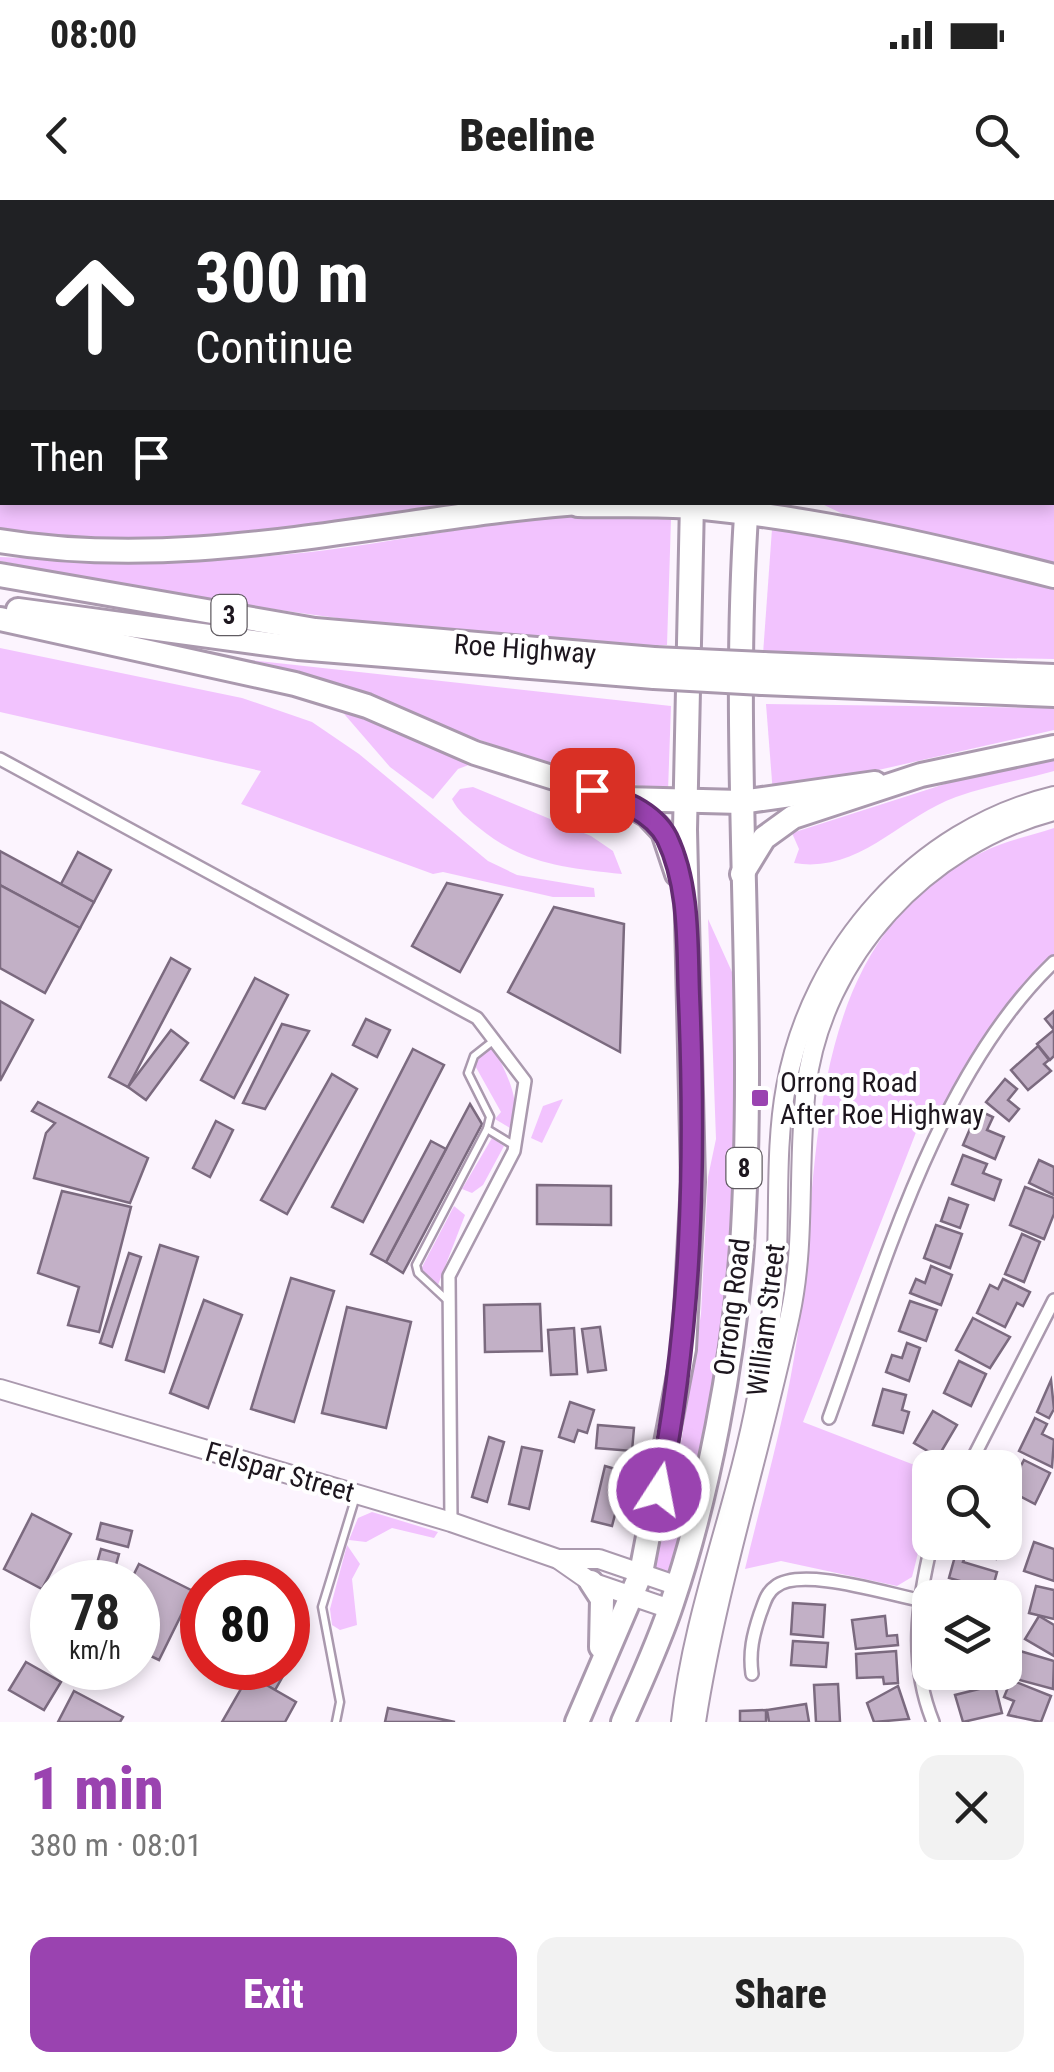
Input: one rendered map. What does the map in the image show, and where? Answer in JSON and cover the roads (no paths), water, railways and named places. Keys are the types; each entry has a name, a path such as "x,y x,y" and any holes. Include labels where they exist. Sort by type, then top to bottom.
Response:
{"highway":[{"path":"0,540 132,552 240,547 553,505"},
{"path":"692,505 747,509 925,544 1054,576"},
{"name":"Orrong Road","path":"577,1722 636,1583 684,1349 691,1241 685,802 692,505"},
{"path":"793,505 826,526"},
{"name":"8","path":"747,509 756,681"},
{"name":"Roe Highway","path":"0,575 315,630 756,681 1054,695"},
{"name":"Roe Highway","path":"0,606 298,648 654,668"},
{"path":"0,619 294,684 367,706 474,754 618,798 647,815 668,840 686,906"},
{"name":"Roe Highway","path":"756,681 1054,676"},
{"name":"Orrong Road","path":"623,1722 678,1586 728,1358 742,1246 746,1070 742,802 756,681"},
{"path":"742,874 775,828 894,783 1054,747"},
{"path":"618,798 742,802 859,783 894,783"},
{"path":"592,1582 602,1598 604,1621 593,1685"}],"main road":[{"name":"William Street","path":"681,1722 696,1638 766,1346 777,1257 781,1124 800,1030 835,959 892,886 963,833 1004,812 1054,796"},
{"name":"William Street","path":"696,1722 791,1310 806,1089 828,1010 873,928 902,897 938,866 971,846 1054,810"},
{"name":"Felspar Street","path":"0,1389 451,1522 558,1559 592,1582 678,1586"},
{"name":"Felspar Street","path":"558,1559 599,1559 670,1609"}],"street":[{"path":"0,759 477,1018 524,1081 515,1146 450,1276 451,1522"},
{"path":"829,1418 910,1195 949,1108 968,1073 1054,962"},
{"path":"977,1450 1054,1300"},
{"path":"752,1674 750,1646 761,1611 774,1587 785,1580 814,1579 912,1599"},
{"path":"925,1690 933,1722"}],"lane":[{"path":"449,1302 418,1274 416,1265 487,1129 490,1117 468,1072 474,1056 494,1040"},
{"path":"487,1129 515,1146"},
{"path":"336,1722 338,1690 322,1606 356,1494"}],"place":[{"name":"Orrong Road After Roe Highway","path":"760,1098"}]}
